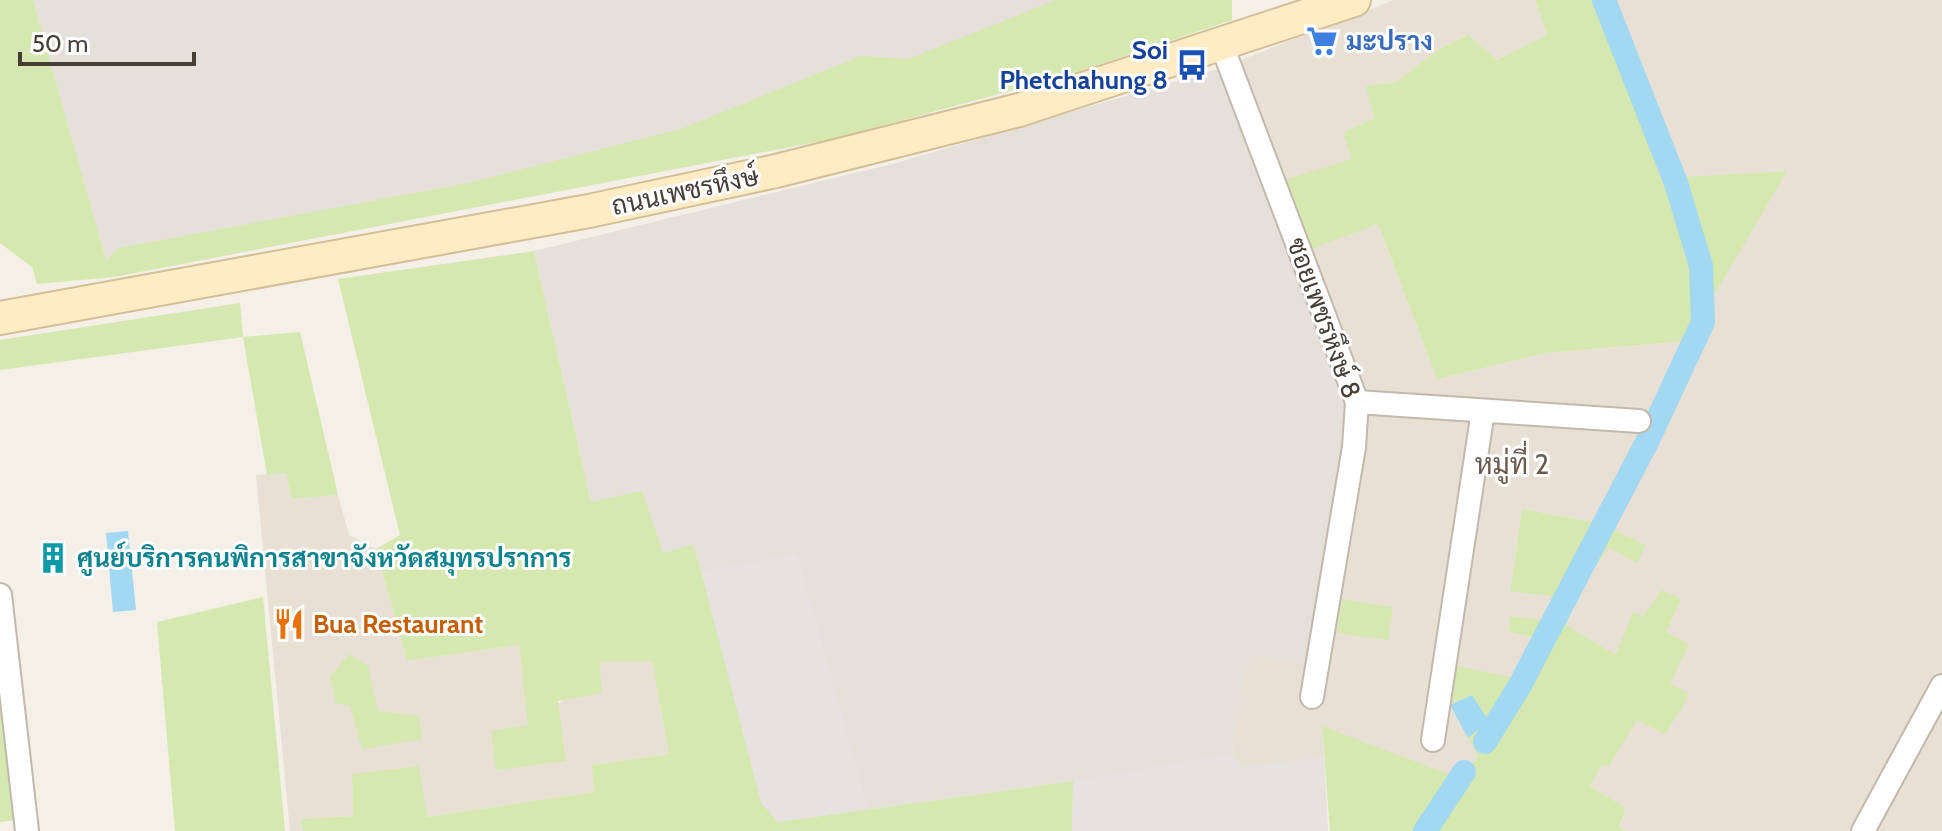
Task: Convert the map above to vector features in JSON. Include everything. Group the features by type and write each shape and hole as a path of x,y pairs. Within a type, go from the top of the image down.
{"main road":[{"name":"ถนนเพชรหึงษ์","path":"0,318 589,211 776,171 1019,110 1354,0"}],"street":[{"name":"ซอยเพชรหึงษ์ 8","path":"1221,43 1357,402 1352,459 1312,697"},
{"path":"1357,402 1639,421"},
{"path":"1433,740 1483,411"},
{"path":"0,595 27,831"},
{"path":"1863,831 1942,686"}],"shaded area":[{"path":"33,0 1221,0 726,146 106,261"},
{"path":"1394,0 1535,0 1547,35 1497,60 1467,35 1439,49 1396,82 1367,86 1374,118 1343,133 1437,379 1546,353 1687,341 1786,171 1683,178 1615,0 1942,0 1942,831 1626,831 1619,828 1626,808 1590,786 1602,764 1610,766 1637,719 1670,684 1666,632 1633,612 1617,656 1566,625 1578,591 1609,548 1646,545 1599,523 1522,509 1510,590 1552,596 1549,622 1511,616 1540,639 1521,679 1447,694 1478,754 1464,781 1322,727 1324,758 1241,767 1232,753 1248,655 1306,663 1350,414 1218,69"},
{"path":"1218,69 1350,414 1305,664 1248,656 1232,753 1241,767 1324,758 1328,831 1072,831 1073,781 778,822 693,544 663,553 591,502 534,251 896,163"},
{"path":"286,473 291,499 338,495 349,535 376,549 407,661 519,645 529,726 496,770 599,662 652,660 669,754 592,765 595,792 426,817 352,774 353,816 302,819 303,831 290,831 256,475"},
{"path":"797,554 868,809 778,822 761,803 701,571"},
{"path":"1232,753 1241,767 1324,758 1328,831 1072,831 1073,781"}],"green space":[{"path":"0,0 33,0 106,260 119,248 468,183 681,129 860,56 908,59 1056,0 1232,0 1232,20 1061,77 837,138 114,277 37,284 32,267 0,243"},
{"path":"1535,0 1615,0 1683,177 1787,171 1687,341 1546,353 1437,379 1378,224 1306,251 1278,182 1352,159 1343,133 1374,118 1366,86 1396,82 1439,49 1468,35 1497,60 1547,35"},
{"path":"534,251 591,502 642,491 663,553 693,544 778,822 1073,781 1072,831 303,831 301,819 353,816 352,774 419,766 427,817 594,792 592,765 669,754 652,661 599,662 602,693 558,701 566,761 496,770 491,731 528,725 519,645 407,661 376,549 400,535 338,279"},
{"path":"240,303 243,337 0,370 0,340"},
{"path":"300,332 338,495 291,499 286,473 267,475 243,337"},
{"path":"1522,509 1599,523 1646,545 1637,563 1609,548 1578,591 1566,625 1616,655 1633,612 1643,616 1662,590 1681,599 1666,632 1689,644 1670,684 1688,693 1686,702 1665,734 1637,720 1609,767 1602,765 1590,786 1626,808 1619,827 1626,831 1330,831 1322,726 1464,780 1478,755 1468,738 1472,732 1472,695 1450,705 1447,694 1451,665 1520,679 1539,639 1508,631 1511,616 1549,621 1552,596 1510,591"},
{"path":"263,597 285,831 175,831 157,622"},
{"path":"1342,599 1393,607 1388,640 1337,633"},
{"path":"349,654 368,666 378,711 419,716 422,739 362,749 350,706 336,703 330,677"},
{"path":"5,706 18,820 0,822 0,707"}],"water":[{"path":"128,531 136,610 113,612 106,533"},
{"path":"1472,695 1489,721 1468,738 1450,705"}],"waterway":[{"path":"1485,742 1519,687 1648,440 1703,322 1701,266 1676,183 1604,0"},
{"path":"1425,831 1464,772"}],"place":[{"name":"มะปราง","path":"1322,41"},
{"name":"Soi Phetchahung 8","path":"1192,65"},
{"name":"ศูนย์บริการคนพิการสาขาจังหวัดสมุทรปราการ","path":"53,558"},
{"name":"Bua Restaurant","path":"289,624"}],"district":[{"name":"หมู่ที่ 2","path":"1512,464"}]}
